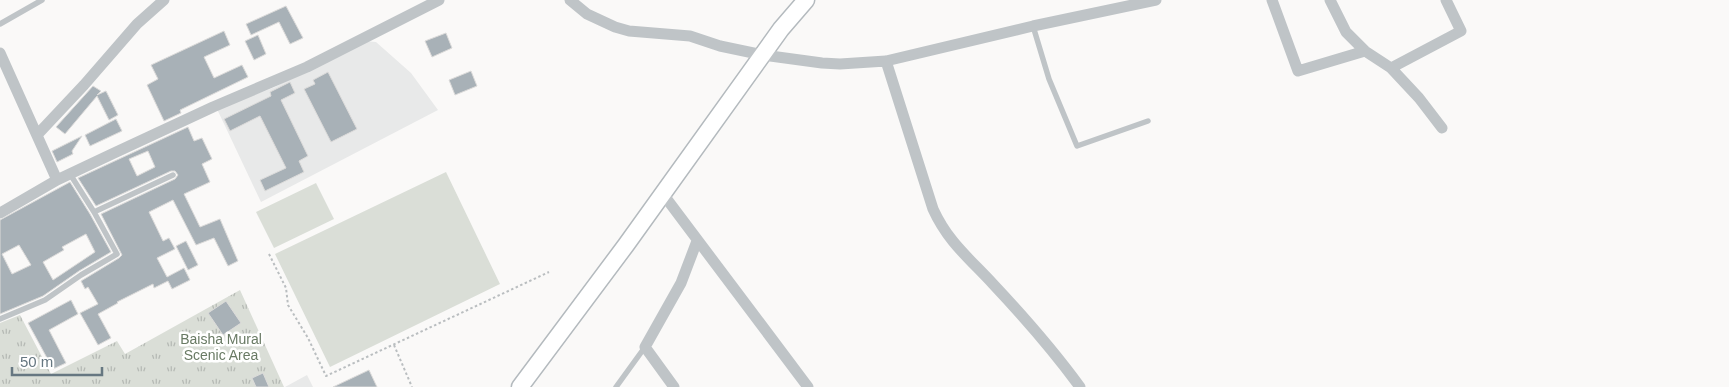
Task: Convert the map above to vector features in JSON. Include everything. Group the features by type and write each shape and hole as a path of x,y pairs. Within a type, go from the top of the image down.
{"main road":[{"path":"520,387 663,194 781,29 806,0"}],"street":[{"path":"37,135 137,24 164,0"},
{"path":"0,213 70,174 213,107 307,67 439,0"},
{"path":"570,0 587,14 629,31 690,36 720,46 762,55 822,63 858,64 886,61 1033,26 1156,0"},
{"path":"1272,0 1298,71 1365,51"},
{"path":"1330,0 1346,32 1365,51 1392,68 1419,98 1442,128"},
{"path":"1392,68 1461,31 1446,0"},
{"path":"0,53 58,180"},
{"path":"886,61 933,209 939,221 952,242 1043,338 1080,387"},
{"path":"663,194 808,387"},
{"path":"674,387 645,346 681,283 697,241"}],"lane":[{"path":"0,24 42,0"},
{"path":"1033,26 1049,79 1076,146 1148,121"},
{"path":"0,319 45,300 117,254 70,174"},
{"path":"94,212 173,175"},
{"path":"616,387 645,346"}],"path":[{"path":"269,254 286,288 288,305 308,338 326,376 549,272"},
{"path":"394,345 412,387"}],"shaded area":[{"path":"364,41 376,42 411,73 438,110 261,202 217,109 275,87"},
{"path":"307,375 313,387 285,387"}],"green space":[{"path":"446,172 500,284 330,367 275,254"},
{"path":"316,183 334,219 274,248 256,212"},
{"name":"Baisha Mural Scenic Area","path":"240,290 284,387 0,387 0,323 20,315 51,374 117,341 125,354"}],"building":[{"path":"286,6 303,38 290,44 279,22 251,35 246,24"},
{"path":"224,31 230,45 204,57 214,78 242,65 248,77 180,110 181,113 164,121 147,85 158,79 151,65"},
{"path":"446,33 452,48 432,57 425,41"},
{"path":"258,35 266,54 254,60 245,41"},
{"path":"471,71 477,86 455,95 449,80"},
{"path":"328,72 357,129 331,142 304,89 315,84 313,80"},
{"path":"290,82 295,93 281,100 308,156 299,161 304,172 265,191 260,180 286,168 260,116 230,131 224,119 271,96 270,92"},
{"path":"93,86 101,91 97,95 106,91 118,115 109,120 97,96 65,134 56,127"},
{"path":"116,119 122,131 90,146 85,135"},
{"path":"188,127 194,141 202,138 212,159 202,164 210,182 184,194 200,227 220,219 238,261 228,266 214,238 196,245 173,200 149,212 163,241 169,238 175,249 157,258 167,277 184,268 190,280 172,289 168,281 154,288 153,284 98,314 111,338 98,345 80,313 98,304 88,287 85,289 81,281 122,255 101,214 175,179 178,175 175,171 171,171 96,206 78,178","holes":["148,151 155,167 137,176 129,159"]},
{"path":"82,136 72,151 73,154 57,162 52,151"},
{"path":"70,182 111,252 43,296 0,314 0,220","holes":["86,234 95,252 53,280 43,262 64,250 62,247","19,245 31,265 12,274 2,254"]},
{"path":"186,241 198,265 188,270 176,246"},
{"path":"71,300 78,314 49,330 66,363 53,369 28,323"},
{"path":"226,301 241,323 223,335 208,313"},
{"path":"369,370 377,387 333,387"},
{"path":"263,373 269,387 256,387 252,378"}]}
